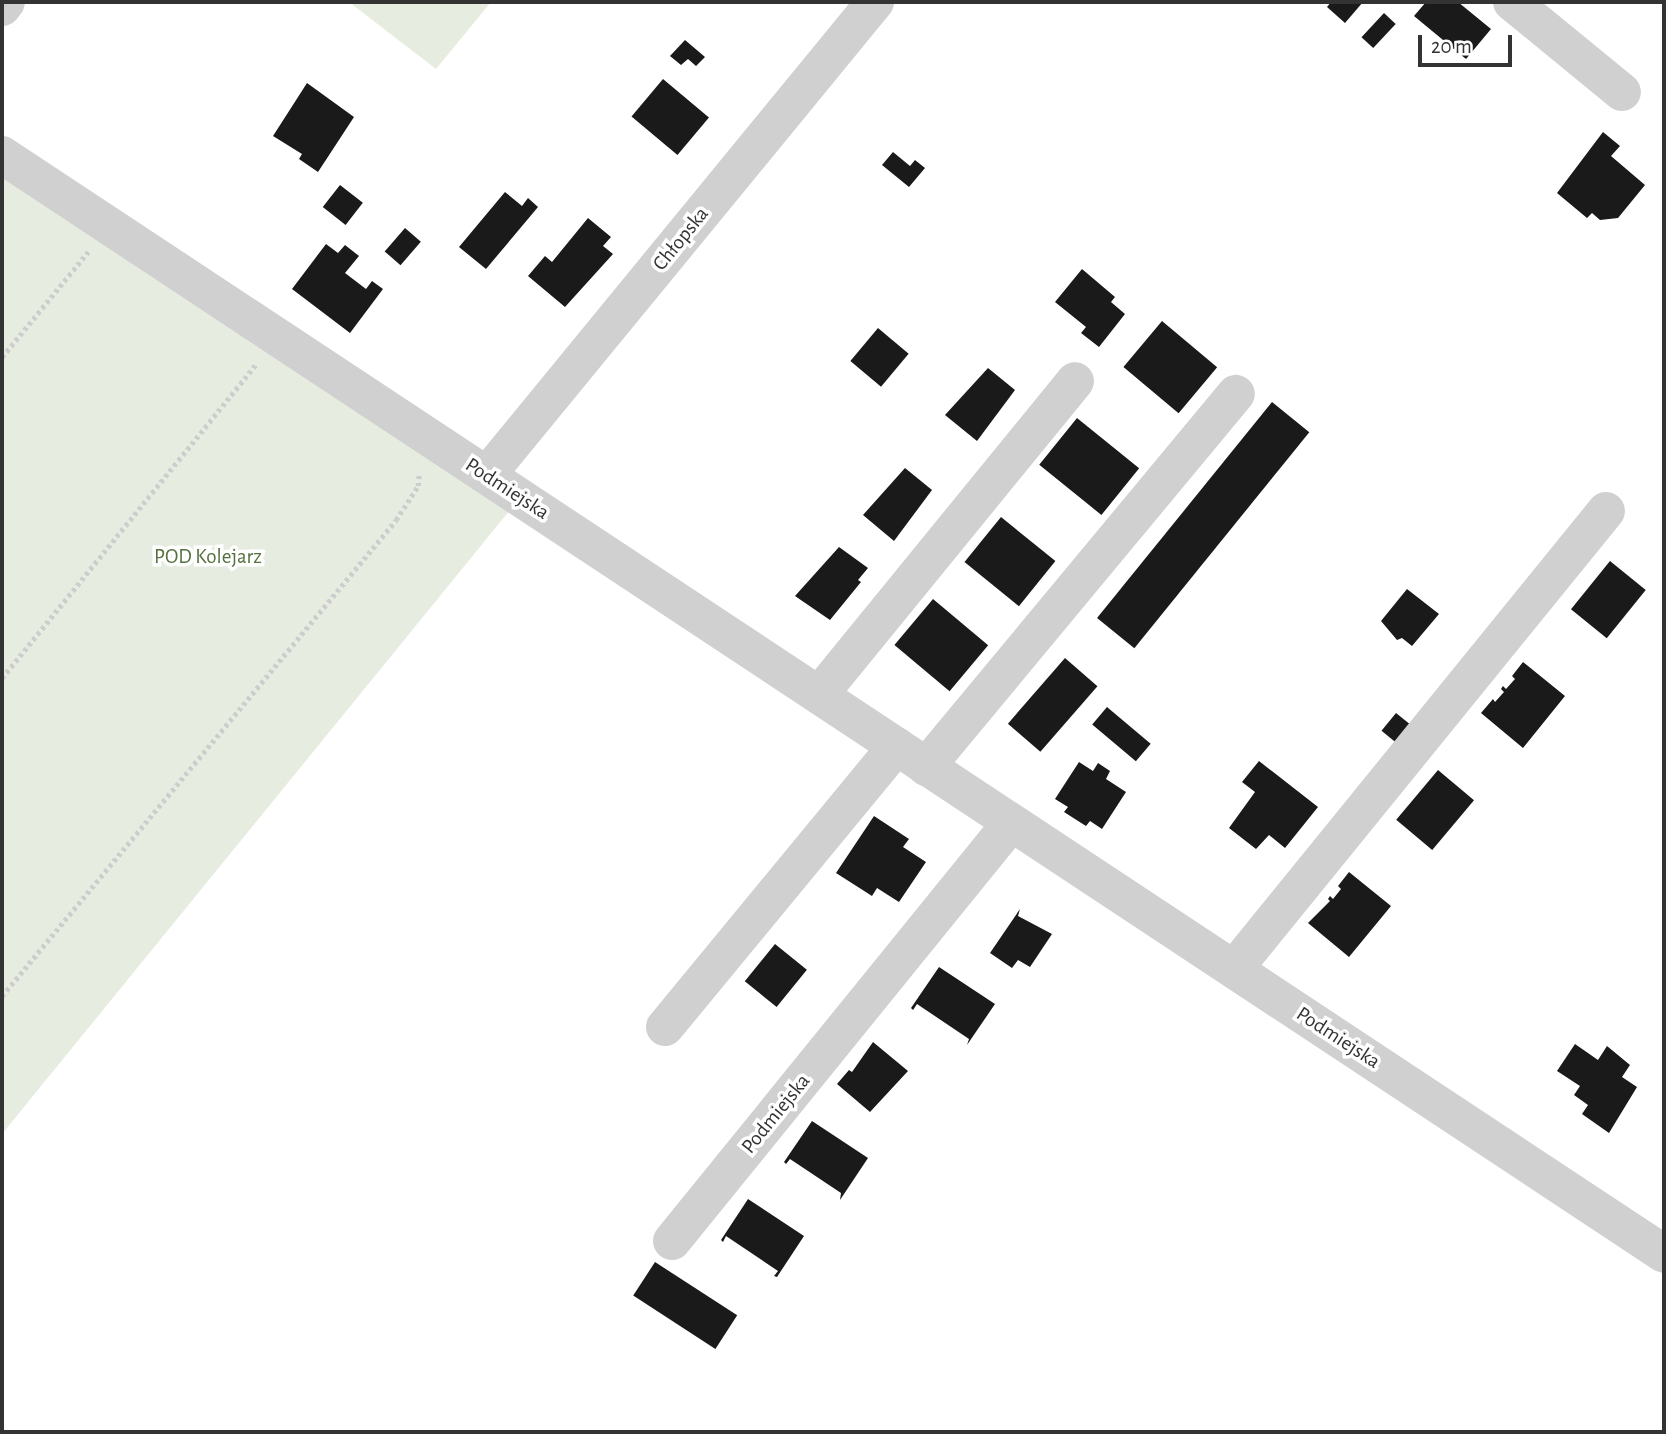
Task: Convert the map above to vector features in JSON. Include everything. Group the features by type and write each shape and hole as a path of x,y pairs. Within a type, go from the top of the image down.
{"street":[{"path":"2,7 6,2"},
{"name":"Chłopska","path":"487,475 875,2"},
{"path":"1512,2 1622,92"},
{"name":"Podmiejska","path":"2,155 1664,1254"},
{"path":"819,695 1075,381"},
{"path":"666,1027 1236,394"},
{"path":"1234,969 1606,511"},
{"name":"Podmiejska","path":"672,1241 1011,823"}],"path":[{"path":"2,356 108,226"},
{"path":"2,678 260,359"},
{"path":"2,996 396,520 418,486 419,474 413,462"}],"green space":[{"path":"349,2 491,2 436,69"},
{"name":"POD Kolejarz","path":"2,176 510,510 2,1134"}],"building":[{"path":"1331,2 1363,2 1345,23 1327,7"},
{"path":"1426,2 1458,2 1491,29 1466,59 1414,16"},
{"path":"1384,13 1396,24 1373,48 1361,37"},
{"path":"685,40 705,57 696,66 688,59 681,65 670,56"},
{"path":"663,79 709,118 677,155 632,117"},
{"path":"307,83 354,117 318,172 299,159 302,154 273,136"},
{"path":"1603,132 1620,146 1611,156 1645,185 1618,218 1600,220 1592,213 1587,218 1557,193"},
{"path":"893,152 910,166 915,160 925,168 909,187 882,165"},
{"path":"340,185 363,203 346,225 323,207"},
{"path":"505,192 522,206 528,198 538,207 486,269 459,247"},
{"path":"588,218 611,237 603,246 613,254 565,307 528,276 545,256 552,262"},
{"path":"405,228 421,242 401,265 385,251"},
{"path":"326,244 338,253 345,245 359,256 345,273 366,289 372,281 383,289 350,333 292,289"},
{"path":"1082,269 1115,297 1111,302 1125,314 1099,347 1081,333 1086,327 1055,302"},
{"path":"1162,321 1217,367 1179,413 1123,367"},
{"path":"878,328 909,354 881,387 850,361"},
{"path":"988,368 1015,390 977,441 945,415"},
{"path":"1272,402 1309,432 1134,648 1097,618"},
{"path":"1077,418 1139,468 1101,515 1039,465"},
{"path":"905,468 932,490 894,541 863,515"},
{"path":"1001,517 1055,561 1019,606 964,562"},
{"path":"839,547 868,568 858,580 861,582 830,620 795,596"},
{"path":"1610,561 1646,590 1607,638 1571,609"},
{"path":"1407,589 1439,614 1412,646 1402,638 1397,640 1381,621"},
{"path":"933,599 988,645 950,691 894,645"},
{"path":"1065,658 1097,686 1040,752 1008,724"},
{"path":"1523,662 1565,696 1523,748 1481,713 1493,699 1495,702 1504,692 1501,689 1503,686 1506,689 1515,679 1512,676"},
{"path":"1107,707 1151,744 1136,761 1092,725"},
{"path":"1396,713 1413,727 1399,745 1382,731"},
{"path":"1259,761 1318,807 1285,848 1269,835 1256,849 1229,828 1255,792 1242,782"},
{"path":"1079,762 1093,771 1098,763 1110,771 1106,779 1126,792 1102,829 1090,821 1086,826 1064,812 1068,807 1055,799"},
{"path":"1438,770 1474,800 1432,850 1396,820"},
{"path":"874,816 909,839 903,847 926,862 899,902 877,888 872,896 836,873"},
{"path":"1349,872 1391,906 1349,957 1308,923 1330,901 1330,896 1333,899 1341,889 1338,886"},
{"path":"1020,909 1018,916 1052,934 1030,967 1018,960 1012,968 990,953"},
{"path":"775,944 807,970 777,1007 745,981"},
{"path":"939,967 995,1004 967,1045 969,1039 917,1004 913,1010 911,1008"},
{"path":"873,1042 908,1071 870,1112 837,1084 849,1070 852,1072"},
{"path":"1575,1044 1598,1060 1607,1046 1630,1065 1622,1077 1637,1087 1609,1133 1582,1114 1588,1105 1574,1095 1580,1086 1557,1071"},
{"path":"812,1121 868,1158 840,1200 841,1193 790,1159 786,1164 784,1162"},
{"path":"748,1199 804,1236 777,1277 774,1276 778,1271 726,1236 723,1242 721,1240"},
{"path":"655,1262 737,1315 715,1349 633,1296"}]}
